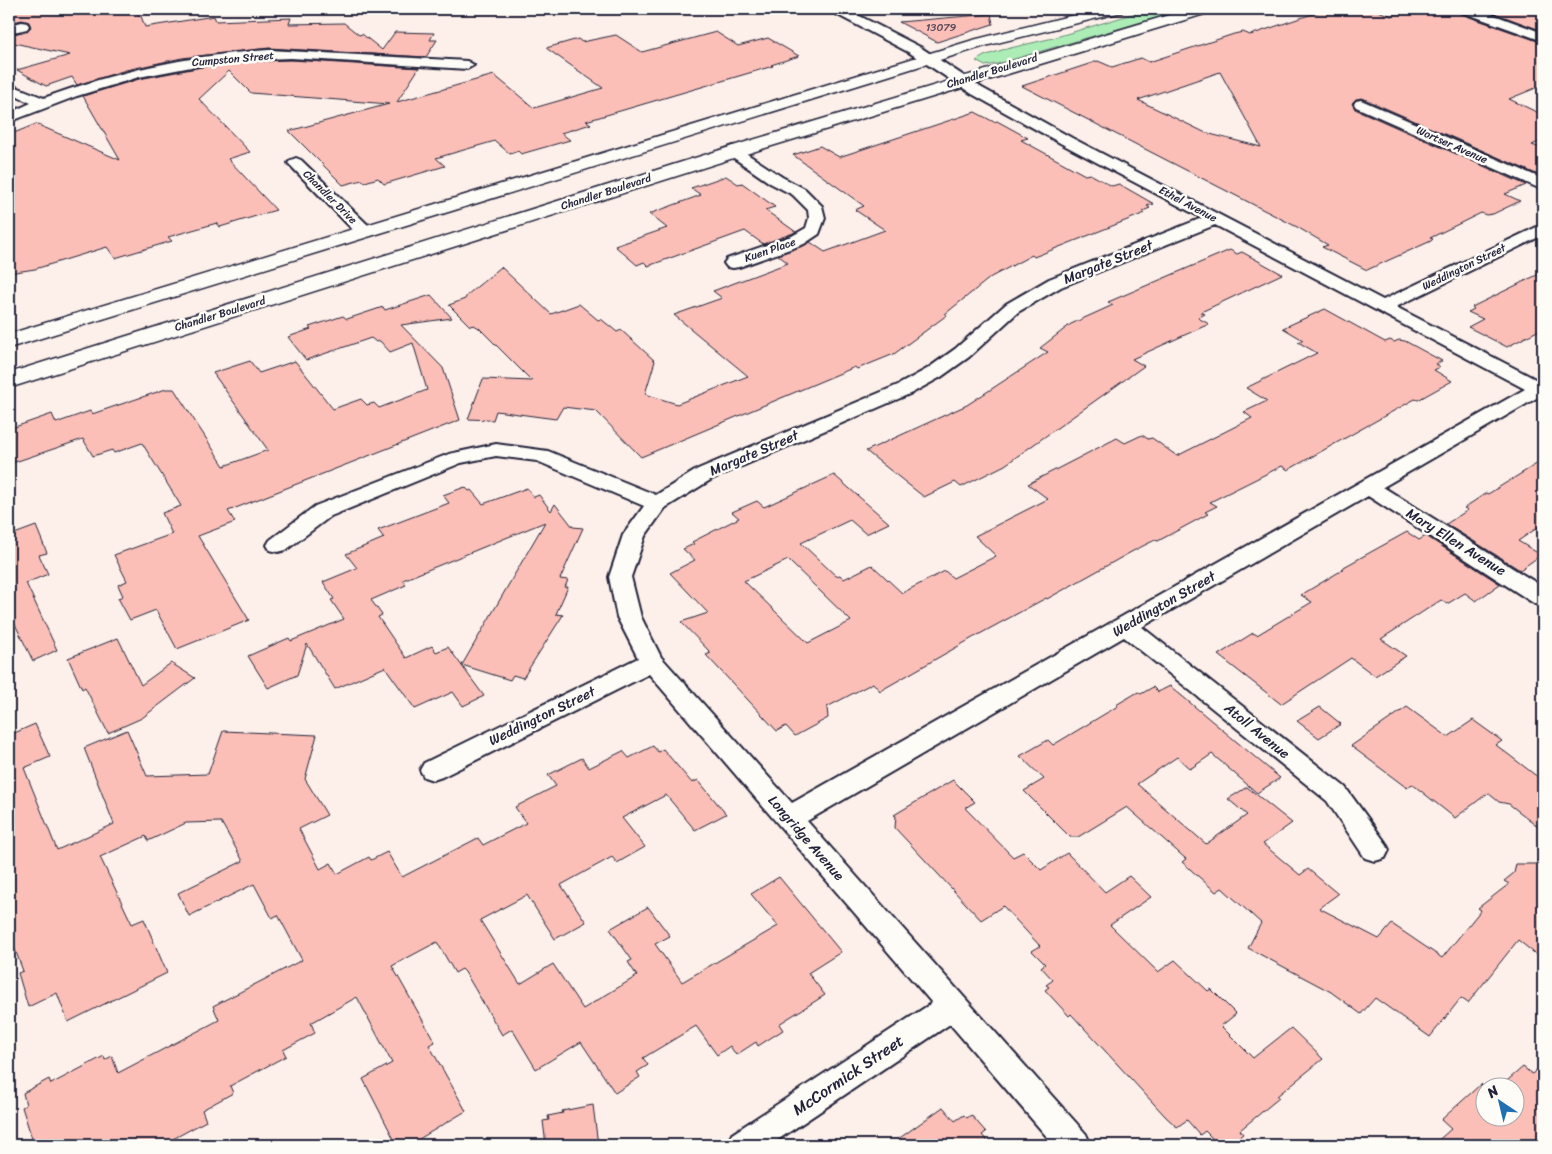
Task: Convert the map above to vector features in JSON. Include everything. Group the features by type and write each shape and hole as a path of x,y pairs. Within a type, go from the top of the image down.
{"street":[{"name":"Ethel Avenue","path":"837,9 1067,141 1541,390"},
{"path":"9,341 927,59 1018,32 1116,9"},
{"name":"Chandler Boulevard","path":"9,381 733,151 960,81 1205,9"},
{"path":"1467,9 1543,37"},
{"name":"Cumpston Street","path":"9,118 42,103 98,83 183,64 228,57 271,54 467,65"},
{"path":"9,88 42,103"},
{"name":"Wortser Avenue","path":"1361,104 1543,185"},
{"path":"640,147 673,170"},
{"name":"Kuen Place","path":"733,151 776,180 799,192 816,209 817,218 813,230 798,240 733,263"},
{"name":"Chandler Drive","path":"296,163 364,231"},
{"name":"Margate Street","path":"657,503 705,474 896,393 934,373 962,352 1012,308 1055,283 1215,219"},
{"name":"Weddington Street","path":"1384,306 1543,228"},
{"path":"246,268 270,298"},
{"name":"Weddington Street","path":"789,818 1541,390"},
{"path":"278,545 323,511 456,458 496,450 541,455 657,503"},
{"name":"Mary Ellen Avenue","path":"1368,487 1543,598"},
{"name":"Longridge Avenue","path":"657,503 634,535 620,577 628,617 652,662 1075,1145"},
{"name":"Atoll Avenue","path":"1126,626 1336,794 1375,850"},
{"name":"Weddington Street","path":"433,770 652,662"},
{"name":"McCormick Street","path":"743,1145 952,1005"}],"green space":[{"path":"1149,9 1186,9 997,64 985,66 976,61 1002,50 1053,38"}],"building":[{"path":"9,9 136,9 145,27 214,16 216,21 291,18 289,24 344,23 382,50 395,32 434,33 430,40 437,40 426,57 269,48 182,58 126,70 77,85 72,77 46,86 17,70 70,55 9,42 9,35 27,31 31,27 29,22 22,20 9,23"},
{"path":"1327,9 1360,9 1369,12 1376,10 1391,16 1412,9 1459,9 1461,14 1543,43 1543,85 1509,99 1543,115 1543,140 1532,145 1543,149 1543,177 1362,98 1356,99 1352,103 1355,109 1526,185 1505,194 1520,201 1493,214 1486,215 1481,213 1430,238 1433,239 1431,241 1367,270 1322,247 1328,245 1297,227 1022,86 1098,61 1112,67 1141,58 1149,62 1234,34 1243,32 1250,35","holes":["1220,72 1261,147 1206,133 1138,100"]},
{"path":"1483,9 1543,9 1543,31"},
{"path":"991,14 993,24 937,42 899,22"},
{"path":"716,32 738,46 768,38 799,56 771,65 773,66 586,121 591,124 561,133 570,140 521,154 518,151 510,154 495,141 436,158 445,166 384,184 378,178 343,185 289,131 389,104 251,93 229,71 199,99 250,152 228,159 276,210 220,227 217,223 168,237 172,241 115,258 107,247 35,269 9,273 9,135 36,124 120,160 83,96 139,79 202,67 235,62 291,60 419,68 397,102 494,75 534,108 603,88 546,48 578,39 582,42 616,35 642,52"},
{"path":"975,112 994,122 997,121 1028,138 1021,140 1085,175 1090,174 1112,186 1119,184 1154,204 1147,206 1150,208 1143,211 1145,213 1034,257 1032,255 991,277 945,314 947,315 894,354 857,369 855,367 641,457 596,411 563,407 556,419 496,411 493,420 468,419 483,379 532,381 479,328 474,325 470,326 449,305 465,299 467,295 501,267 551,314 579,304 598,320 601,319 617,332 621,330 655,361 645,394 677,404 748,376 674,315 722,298 713,291 788,263 778,255 810,242 825,252 885,230 855,210 864,206 793,155 820,146 839,157"},
{"path":"726,176 738,184 742,183 775,207 765,210 796,232 763,244 745,231 648,266 644,262 637,265 615,246 667,228 649,214 701,195 691,188"},
{"path":"1230,250 1237,254 1242,252 1282,274 1201,312 1205,314 1198,318 1209,324 1132,359 1144,366 1005,465 961,487 955,482 924,497 866,451 967,405 1048,352 1040,348 1071,324 1113,305 1108,302"},
{"path":"1543,272 1543,328 1507,347 1468,327 1483,319 1468,312 1474,309 1472,307"},
{"path":"431,295 452,318 401,325 443,368 460,420 228,511 235,522 198,536 249,620 177,649 156,610 130,620 118,598 123,596 118,585 127,581 114,555 172,534 162,513 181,506 142,443 114,453 112,450 93,456 83,439 9,464 9,429 52,414 56,423 90,411 92,414 166,389 174,389 224,466 268,450 213,373 250,361 259,373 295,361 333,409 361,399 367,405 374,403 379,408 427,390 413,343 390,352 380,341 376,342 371,338 306,360 288,337 311,329 309,327 343,316 347,319 383,307 385,310"},
{"path":"1325,309 1385,342 1390,340 1394,342 1399,340 1405,341 1442,361 1436,364 1440,367 1434,370 1452,381 1418,400 1415,399 1288,470 1282,466 1210,502 1217,506 1205,512 1208,514 1158,541 1155,540 1133,551 976,636 880,691 873,683 827,707 828,718 795,736 786,726 777,731 706,655 711,653 681,622 708,613 670,573 695,560 683,549 694,544 692,542 739,518 732,512 757,501 764,507 834,475 889,523 866,534 850,520 801,543 836,576 840,575 844,579 872,565 902,593 945,571 953,578 996,556 975,536 1048,499 1028,484 1117,438 1125,443 1142,435 1148,439 1152,438 1177,456 1252,418 1244,412 1267,401 1246,388 1317,353 1298,342 1303,340 1283,328","holes":["788,560 851,621 808,643 744,581"]},
{"path":"1543,460 1543,524 1518,541 1541,555 1520,570 1446,524 1468,510 1464,508 1486,493 1488,494"},
{"path":"465,487 469,491 471,490 483,504 527,488 534,497 539,495 551,511 555,504 573,527 583,528 560,579 568,580 565,587 568,587 556,614 563,615 523,678 513,675 510,680 462,665 545,522 403,580 406,585 371,600 382,615 378,617 406,658 432,646 436,652 448,647 484,696 463,706 453,692 415,709 385,667 335,689 307,644 297,675 268,688 248,656 289,638 291,641 344,619 331,600 334,599 323,582 357,568 346,554 384,538 378,530 449,503 443,495"},
{"path":"36,526 47,553 39,555 48,574 26,583 57,650 33,661 9,612 9,536"},
{"path":"1407,532 1419,540 1426,536 1500,584 1476,601 1465,593 1447,604 1441,600 1381,639 1406,656 1375,676 1351,658 1281,704 1218,655 1253,633 1257,635 1312,602 1301,595 1344,569 1342,568"},
{"path":"118,638 141,685 171,663 195,678 142,718 108,733 85,687 82,689 68,658"},
{"path":"1170,686 1280,778 1257,793 1212,754 1190,769 1177,757 1137,784 1206,844 1247,815 1228,799 1247,787 1292,823 1263,844 1300,875 1308,869 1338,894 1319,908 1379,939 1392,924 1442,958 1481,910 1478,908 1509,884 1504,881 1514,873 1516,864 1543,864 1543,960 1518,940 1468,1003 1461,998 1430,1037 1375,998 1361,1014 1331,992 1248,948 1261,923 1222,888 1216,892 1182,862 1186,859 1127,807 1078,837 1070,837 1024,791 1044,779 1020,756 1048,740 1053,745 1138,692 1141,694 1153,687 1158,692"},
{"path":"1320,707 1341,724 1319,738 1297,721"},
{"path":"1407,707 1448,737 1473,720 1502,741 1496,745 1543,781 1543,830 1509,804 1499,802 1488,793 1455,818 1412,784 1407,788 1351,746"},
{"path":"35,724 50,757 24,768 57,850 114,824 84,748 127,730 147,776 208,774 223,731 317,735 305,779 327,815 299,829 320,869 331,863 337,874 369,857 371,860 387,852 402,877 478,838 483,845 526,823 515,807 556,786 548,775 582,758 589,768 623,751 629,758 653,746 658,752 663,749 692,783 698,780 726,814 695,830 666,795 622,818 645,847 617,863 612,857 561,885 586,922 555,939 527,895 480,920 520,984 553,964 583,1009 637,976 628,962 632,960 610,929 648,907 670,936 655,944 682,982 778,926 751,894 779,877 841,952 808,973 825,995 779,1024 783,1030 758,1046 756,1042 736,1055 730,1046 717,1055 696,1026 643,1058 648,1065 637,1072 640,1077 615,1093 581,1042 536,1069 512,1029 502,1035 465,972 462,969 455,973 437,942 392,966 435,1042 429,1045 466,1111 409,1145 397,1145 363,1079 392,1063 357,997 311,1023 315,1033 283,1050 286,1056 230,1086 233,1093 202,1110 206,1121 162,1145 34,1145 22,1107 26,1105 23,1093 49,1079 51,1084 104,1056 105,1060 112,1056 118,1073 219,1020 213,1006 302,960 278,915 272,918 254,884 189,916 178,893 243,861 221,822 186,823 148,841 146,836 100,857 132,924 144,919 167,973 68,1022 57,993 28,1007 18,973 23,971 9,933 9,733 10,735"},
{"path":"953,780 975,802 965,808 1013,857 1023,852 1041,870 1067,853 1105,892 1129,876 1151,897 1110,925 1158,972 1175,960 1208,991 1211,989 1236,1014 1221,1026 1253,1058 1291,1028 1323,1059 1277,1096 1279,1098 1240,1130 1243,1134 1230,1145 1219,1145 1205,1131 1200,1135 1187,1120 1177,1127 1071,1014 1069,1016 1045,990 1049,987 1046,985 1053,980 1041,967 1045,964 1032,951 1040,946 1003,906 981,920 895,828 896,816 894,815"},
{"path":"1543,1064 1543,1145 1433,1145 1451,1129 1441,1120 1474,1090 1474,1126 1524,1126 1524,1076 1513,1076 1523,1067 1532,1074"},
{"path":"593,1105 598,1145 546,1145 543,1121 549,1120 548,1116 563,1113 562,1111"},
{"path":"943,1107 955,1121 964,1115 967,1118 971,1115 986,1132 982,1135 991,1145 890,1145"}]}
